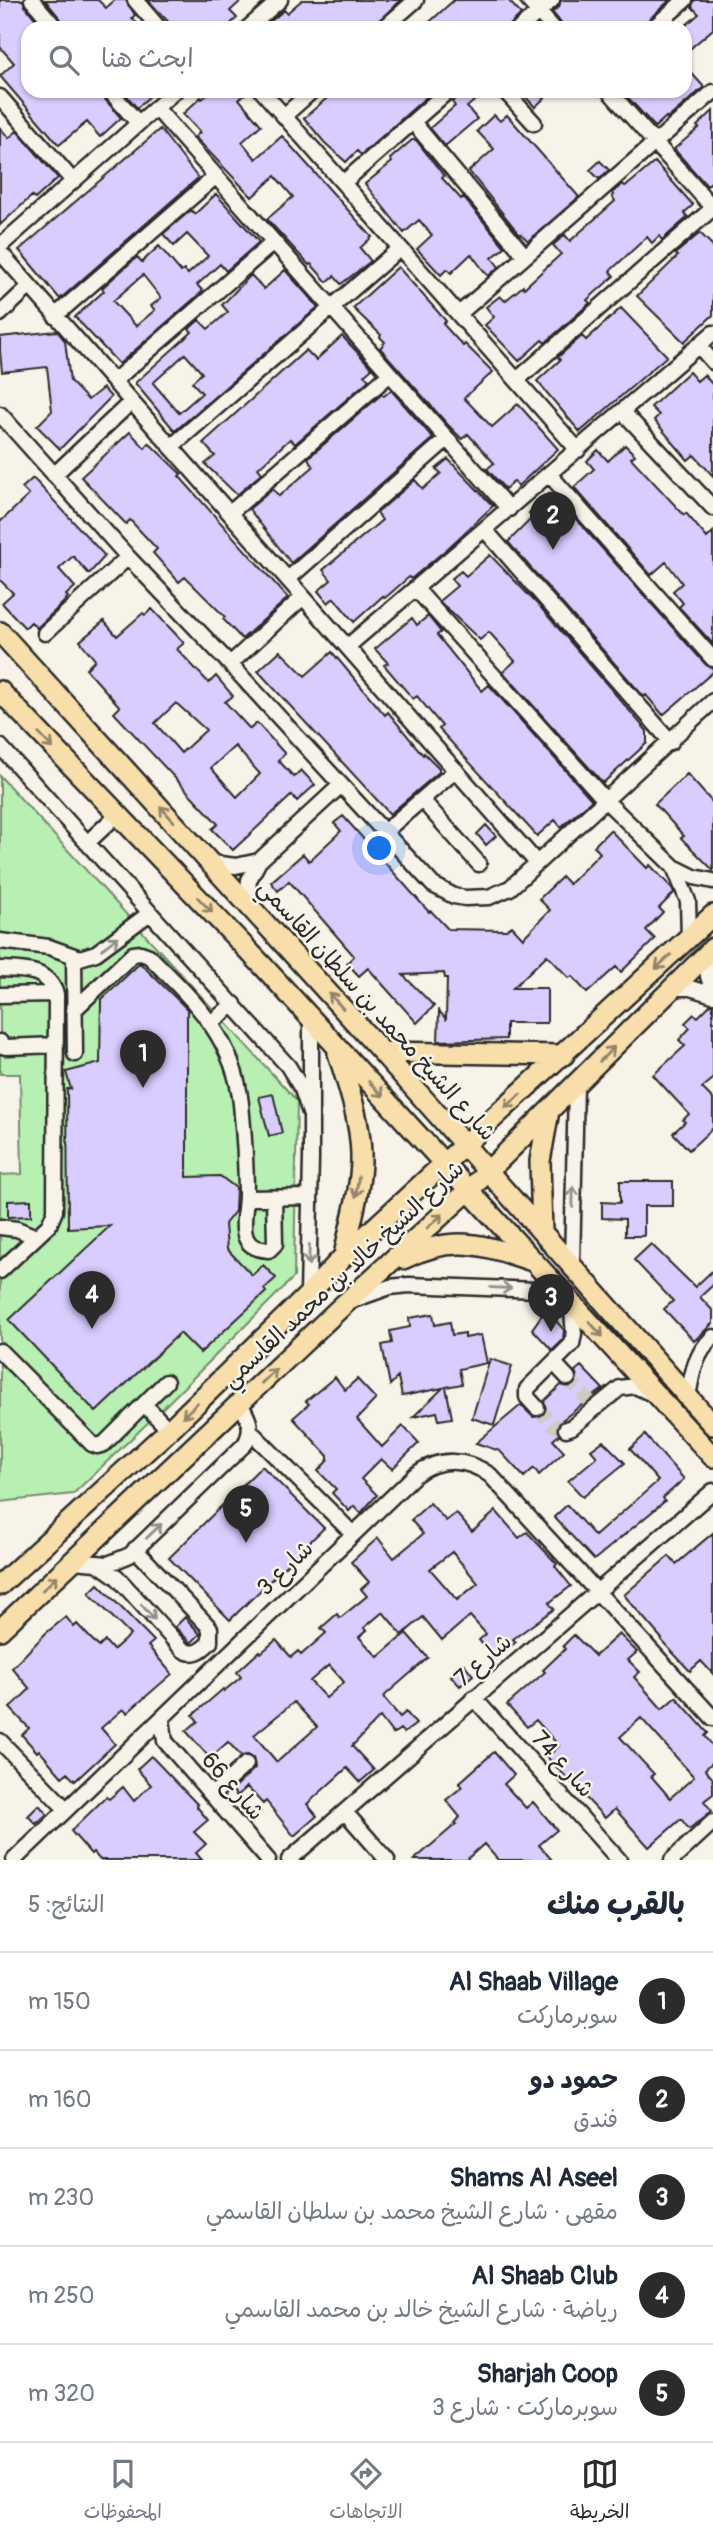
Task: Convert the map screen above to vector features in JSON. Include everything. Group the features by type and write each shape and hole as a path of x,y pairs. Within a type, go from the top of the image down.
{"main road":[{"name":"شارع الشيخ محمد بن سلطان القاسمي","path":"0,632 466,1144 713,1425"},
{"path":"0,691 263,966 713,1457"},
{"name":"شارع الشيخ خالد بن محمد القاسمي","path":"0,1585 7,1572 169,1430 308,1295 344,1256 713,915"},
{"name":"شارع الشيخ خالد بن محمد القاسمي","path":"0,1630 339,1308 469,1191 710,952"},
{"path":"337,1048 356,1115 361,1156 357,1193 344,1256"},
{"path":"382,1052 564,1055"},
{"path":"542,1232 540,1170 549,1111"},
{"path":"380,1270 425,1248 447,1243 470,1243 534,1262"}],"street":[{"path":"32,0 50,21"},
{"path":"135,0 153,21"},
{"path":"392,21 416,0"},
{"path":"528,0 547,21"},
{"path":"528,21 552,0"},
{"path":"661,21 685,0"},
{"path":"254,21 272,2"},
{"path":"459,314 713,92"},
{"path":"0,97 73,181"},
{"path":"116,98 138,123"},
{"path":"0,246 167,98"},
{"path":"268,98 578,450"},
{"path":"284,116 305,98"},
{"path":"343,183 440,98"},
{"path":"511,98 534,123"},
{"path":"517,380 713,208 615,98"},
{"path":"156,108 509,509"},
{"path":"413,122 525,256"},
{"path":"55,316 216,176"},
{"path":"114,381 274,242"},
{"path":"171,447 400,248"},
{"path":"0,252 537,863"},
{"path":"0,314 30,286"},
{"path":"348,647 713,333"},
{"path":"699,346 713,362"},
{"path":"230,513 390,374"},
{"path":"54,475 131,402"},
{"path":"623,412 713,508"},
{"path":"0,414 383,833 433,885 454,896 489,897 510,888 713,701"},
{"path":"288,579 447,439"},
{"path":"550,474 713,659"},
{"path":"485,530 671,742"},
{"path":"45,633 128,557"},
{"path":"416,589 606,802 674,867 694,877 713,881"},
{"path":"230,664 303,597"},
{"path":"0,746 288,1066 302,1089 310,1113"},
{"path":"383,833 456,770"},
{"path":"247,902 249,880 259,861 341,785"},
{"path":"422,800 479,864"},
{"path":"87,843 118,814"},
{"path":"212,863 236,866 259,861"},
{"path":"674,867 688,901 689,938"},
{"path":"0,941 49,947 74,957 91,956 150,913"},
{"path":"710,952 708,976 713,994"},
{"path":"74,1010 133,954 149,956 211,1023 234,1074 240,1101 246,1198 245,1237 253,1246 269,1250 274,1246 274,1198"},
{"path":"74,957 75,1054"},
{"path":"0,969 38,972 48,979 56,994 55,1211 49,1225 0,1271"},
{"path":"673,988 690,988 713,994"},
{"path":"0,995 56,994"},
{"path":"211,1023 233,1004"},
{"path":"308,1295 311,1020"},
{"path":"0,1042 6,1047 56,1045"},
{"path":"572,1265 576,1085"},
{"path":"246,1198 310,1197"},
{"path":"0,1227 17,1229 36,1237"},
{"path":"339,1308 372,1292 409,1285 566,1296 574,1340 569,1349 527,1389 527,1397 537,1408"},
{"path":"688,1397 697,1356 713,1337"},
{"path":"0,1351 94,1445 104,1444 166,1382"},
{"path":"554,1363 568,1378"},
{"path":"566,1429 572,1427 613,1392 628,1386 635,1386 658,1396"},
{"path":"144,1404 169,1430"},
{"path":"73,1561 100,1565 115,1562 135,1549 245,1444 250,1431 247,1415 240,1404"},
{"path":"250,1431 353,1534"},
{"name":"شارع 3","path":"14,1860 422,1469 439,1462 466,1463 490,1475 713,1718"},
{"name":"شارع 7","path":"289,1860 711,1490"},
{"path":"100,1565 117,1577 182,1649 191,1653 200,1652 210,1642 210,1628 135,1549"},
{"name":"شارع 74","path":"474,1698 619,1860"},
{"path":"144,1736 164,1741 162,1719"},
{"path":"0,1741 66,1809"},
{"name":"شارع 66","path":"164,1741 268,1860"},
{"path":"212,1796 246,1764"},
{"path":"345,1812 387,1860"},
{"path":"672,1860 713,1822"}],"green space":[{"path":"0,776 297,1101 294,1277 73,1494 0,1502 0,1175 22,1174 20,1074 0,1074"}],"building":[{"path":"0,0 23,0 37,21 21,21 21,98 104,98 121,118 100,137 87,122 59,145 0,76 14,63 0,47"},
{"path":"45,0 98,0 106,8 115,0 126,0 135,15 132,18 135,21 62,21"},
{"path":"148,0 242,0 230,11 237,18 234,21 168,21"},
{"path":"302,0 401,0 378,21 271,21 284,10 287,13"},
{"path":"454,0 508,0 521,14 514,21 431,21"},
{"path":"561,0 670,0 647,21 559,21 552,12 559,7"},
{"path":"694,0 713,0 713,29 692,47 691,21 699,14 692,7"},
{"path":"692,74 704,87 692,97"},
{"path":"129,98 148,98 137,108"},
{"path":"240,98 261,125 242,142 256,159 282,136 372,237 360,248 371,261 341,284 334,276 327,282 311,264 309,265 267,219 293,197 275,176 252,197 195,137 200,132 183,114 202,99"},
{"path":"327,98 425,98 361,155 357,151 346,162 324,142 304,118"},
{"path":"457,98 478,98 467,107 477,119 445,146 430,128 455,106 452,102"},
{"path":"527,98 545,98 535,107"},
{"path":"628,98 691,98 667,119 666,117 655,127"},
{"path":"713,111 713,180 707,186 674,149 699,128 697,126"},
{"path":"494,115 500,121 507,115 579,197 528,241 520,235 469,171 494,149 477,131"},
{"path":"0,128 9,138 17,131 58,178 35,199 32,196 0,225"},
{"path":"160,129 198,178 60,299 19,250"},
{"path":"412,140 416,140 444,176 442,178 461,199 463,197 505,247 492,258 499,267 488,276 471,254 451,273 447,269 441,275 417,249 432,235 419,220 404,233 365,184 392,162 390,159"},
{"path":"600,161 609,170 599,179 590,170"},
{"path":"655,162 693,205 684,213 688,217 662,240 659,236 652,243 647,237 610,271 614,276 587,300 590,303 545,343 542,340 519,361 485,325 494,317 486,307 500,296 505,301 523,286 524,288 561,254 553,245 565,235 570,241 615,201 612,193 623,184 629,184"},
{"path":"216,194 259,242 226,271 220,264 197,285 203,291 119,364 75,317 137,257 142,262 159,246 181,272 184,270 188,274 208,256 187,234 174,246 163,234 191,210 195,214","holes":["143,275 161,298 151,306 155,310 136,326 113,301"]},
{"path":"700,233 713,246 713,315 684,342 637,296 678,256 675,254"},
{"path":"398,267 446,321 443,324 493,372 464,398 492,427 518,404 558,449 518,486 514,481 505,489 487,469 494,463 468,434 462,439 448,425 380,348 385,342 381,335 353,308"},
{"path":"285,270 318,307 175,431 135,383 192,332 189,329 199,320 208,329 228,312 222,305 251,275 264,289","holes":["185,354 202,373 192,382 202,393 179,413 153,383"]},
{"path":"621,308 667,356 580,432 537,381 560,360 558,357 582,336 586,340"},
{"path":"57,331 65,341 70,381 88,400 103,388 111,397 60,449 37,426 52,411 47,367 2,372 0,351 0,337"},
{"path":"342,336 372,368 364,375 369,380 295,444 290,439 258,468 262,473 237,495 205,464 215,456 203,443 306,350 316,360"},
{"path":"689,372 697,381 704,375 713,385 713,476 694,455 688,460 654,420 659,415 651,407"},
{"path":"391,390 433,438 291,563 249,509 273,489 279,496 313,467 308,458 382,394 384,396"},
{"path":"130,432 145,448 149,443 181,474 179,476 288,598 242,639 223,619 225,617 185,577 179,582 153,553 157,549 130,520 126,524 81,477"},
{"path":"625,445 635,455 631,458 707,538 713,532 713,644 679,607 683,603 673,591 682,583 666,562 651,575 574,487 594,469 587,461 598,450 608,461"},
{"path":"448,459 493,506 411,579 409,577 385,598 383,596 354,622 334,598 328,603 318,591 331,580 323,570 382,520 377,513 415,480 423,489 441,473 436,469"},
{"path":"33,478 105,556 89,574 73,556 59,569 75,587 37,628 31,622 25,628 2,603 13,593 0,580 0,522 29,495 22,488"},
{"path":"550,493 706,665 713,668 713,672 663,715 646,695 644,697 508,542 533,517 529,513"},
{"path":"490,555 541,608 647,731 647,743 603,783 503,672 515,661 489,632 480,640 439,601 457,586 451,579 461,571 466,576"},
{"path":"152,609 184,643 177,649 209,683 216,676 233,696 225,702 250,729 257,723 285,754 278,760 294,777 301,770 315,785 297,801 292,795 233,850 212,829 218,824 114,713 120,707 86,669 95,660 80,641 104,621 117,636 143,613 145,615","holes":["176,703 206,730 181,753 155,723","235,746 260,774 237,797 211,768"]},
{"path":"428,616 441,632 437,635 482,691 489,685 592,800 561,827 555,820 537,836 439,729 442,726 417,696 413,699 384,665 388,663 375,649 412,618 417,625"},
{"path":"280,651 305,676 332,652 385,715 388,712 423,755 424,753 439,768 439,772 390,814 258,671"},
{"path":"687,774 713,803 713,870 681,838 684,836 655,804"},
{"path":"343,816 429,912 448,929 506,930 512,926 523,938 550,910 539,899 562,877 569,884 600,853 594,846 610,830 647,868 650,865 674,893 659,908 663,912 646,930 655,939 621,972 616,967 587,993 547,955 513,988 547,988 547,1023 506,1023 506,1039 438,1041 439,1011 446,1019 447,978 444,973 403,975 434,1006 417,1023 368,968 359,976 347,963 354,956 289,881 278,891 271,882 303,854 309,861 341,831 334,823"},
{"path":"486,825 496,836 486,845 477,834"},
{"path":"140,963 187,1009 187,1177 220,1176 236,1188 235,1211 225,1224 227,1249 252,1275 263,1265 276,1278 264,1289 266,1292 200,1353 180,1333 96,1412 9,1320 110,1226 68,1228 67,1089 71,1089 66,1072 100,1063 101,1000"},
{"path":"711,1004 713,1079 702,1088 713,1099 713,1128 689,1150 673,1133 689,1114 653,1075 685,1046 679,1040 690,1028 685,1023 694,1014 698,1017"},
{"path":"273,1094 282,1133 269,1136 259,1097"},
{"path":"620,1181 673,1181 673,1206 644,1206 644,1236 625,1236 625,1219 602,1218 602,1202 620,1203"},
{"path":"31,1200 31,1216 8,1217 8,1201"},
{"path":"651,1244 695,1287 713,1270 713,1285 700,1297 713,1311 713,1323 694,1341 664,1309 673,1301 634,1260"},
{"path":"546,1309 564,1330 563,1339 552,1350 532,1329"},
{"path":"433,1314 435,1325 450,1322 452,1335 465,1333 465,1338 481,1335 487,1363 459,1369 462,1384 446,1387 452,1418 439,1420 437,1412 413,1417 443,1388 402,1396 398,1377 390,1385 382,1345 392,1343 390,1331 410,1327 409,1318"},
{"path":"490,1359 512,1366 494,1425 472,1418"},
{"path":"581,1366 603,1389 558,1423 559,1435 553,1440 564,1452 539,1475 534,1468 524,1477 500,1451 476,1443 521,1405 533,1417 543,1416 546,1410 544,1401 561,1385 575,1385 575,1371"},
{"path":"335,1377 345,1390 357,1379 376,1399 357,1419 382,1447 403,1426 419,1443 392,1469 381,1459 361,1479 377,1495 361,1513 354,1506 349,1511 332,1493 336,1489 318,1471 328,1460 328,1456 293,1418 309,1404 306,1401"},
{"path":"645,1435 684,1479 663,1498 665,1501 594,1560 554,1517 567,1505 595,1536 658,1481 630,1449"},
{"path":"603,1441 625,1463 583,1497 568,1481 597,1457 591,1450"},
{"path":"262,1466 324,1528 230,1620 169,1558"},
{"path":"430,1503 446,1521 456,1513 472,1532 496,1511 519,1538 527,1532 557,1564 555,1566 571,1586 549,1603 554,1609 513,1639 516,1642 495,1659 479,1640 486,1634 470,1616 442,1640 423,1617 402,1635 383,1612 364,1628 367,1630 359,1637 378,1657 406,1633 428,1658 383,1697 400,1717 406,1712 416,1724 404,1733 400,1729 393,1734 380,1717 352,1746 374,1770 360,1782 347,1768 307,1804 317,1816 294,1836 266,1801 263,1804 247,1787 237,1796 232,1790 255,1768 253,1757 241,1756 228,1742 210,1758 186,1731 198,1721 193,1715 241,1677 237,1672 260,1651 261,1653 276,1640 291,1657 298,1651 301,1655 326,1633 321,1628 337,1614 340,1618 367,1596 361,1589 369,1582 351,1562 378,1538 394,1558 423,1534 411,1520","holes":["452,1552 478,1583 457,1600 430,1569","329,1665 344,1682 326,1698 310,1681","294,1702 317,1727 277,1762 254,1735"]},
{"path":"713,1533 713,1674 701,1661 690,1671 624,1595 669,1556 676,1564"},
{"path":"98,1584 154,1641 148,1646 172,1674 127,1713 123,1709 101,1728 115,1744 75,1781 67,1773 62,1777 22,1735 29,1728 10,1708 30,1689 12,1668 46,1633 66,1617 74,1627 77,1624 99,1647 105,1641 113,1650 130,1635 89,1593"},
{"path":"185,1617 200,1634 191,1643 175,1627"},
{"path":"619,1634 637,1652 628,1660 640,1672 634,1677 662,1709 676,1697 708,1733 705,1736 713,1746 713,1762 705,1769 713,1779 713,1794 704,1801 712,1811 689,1829 681,1819 649,1847 615,1809 605,1818 547,1757 559,1746 536,1720 527,1727 507,1705 545,1672 543,1670 565,1649 563,1646 574,1635 595,1656","holes":["641,1718 694,1777 670,1798 651,1776 654,1774 620,1737"]},
{"path":"464,1664 473,1675 460,1686 451,1676"},
{"path":"494,1752 514,1775 504,1784 526,1808 533,1802 557,1830 539,1845 552,1860 498,1860 484,1844 466,1860 414,1860 456,1824 460,1817 446,1800 462,1787 459,1783"},
{"path":"151,1756 198,1805 208,1820 194,1832 206,1844 196,1853 202,1860 100,1860 93,1852 91,1854 71,1831 106,1797 109,1799 123,1787 134,1801 151,1785 137,1769"},
{"path":"39,1805 47,1814 36,1824 28,1816"}],"tunnel":[{"path":"568,1378 592,1405"},
{"path":"537,1408 553,1425 566,1429"}],"place":[{"name":"حمود دو","path":"553,550"},
{"name":"Al Shaab Village","path":"143,1088"},
{"name":"Al Shaab Club","path":"92,1329"},
{"name":"Shams Al Aseel","path":"551,1332"},
{"name":"Sharjah Coop","path":"246,1543"}]}
